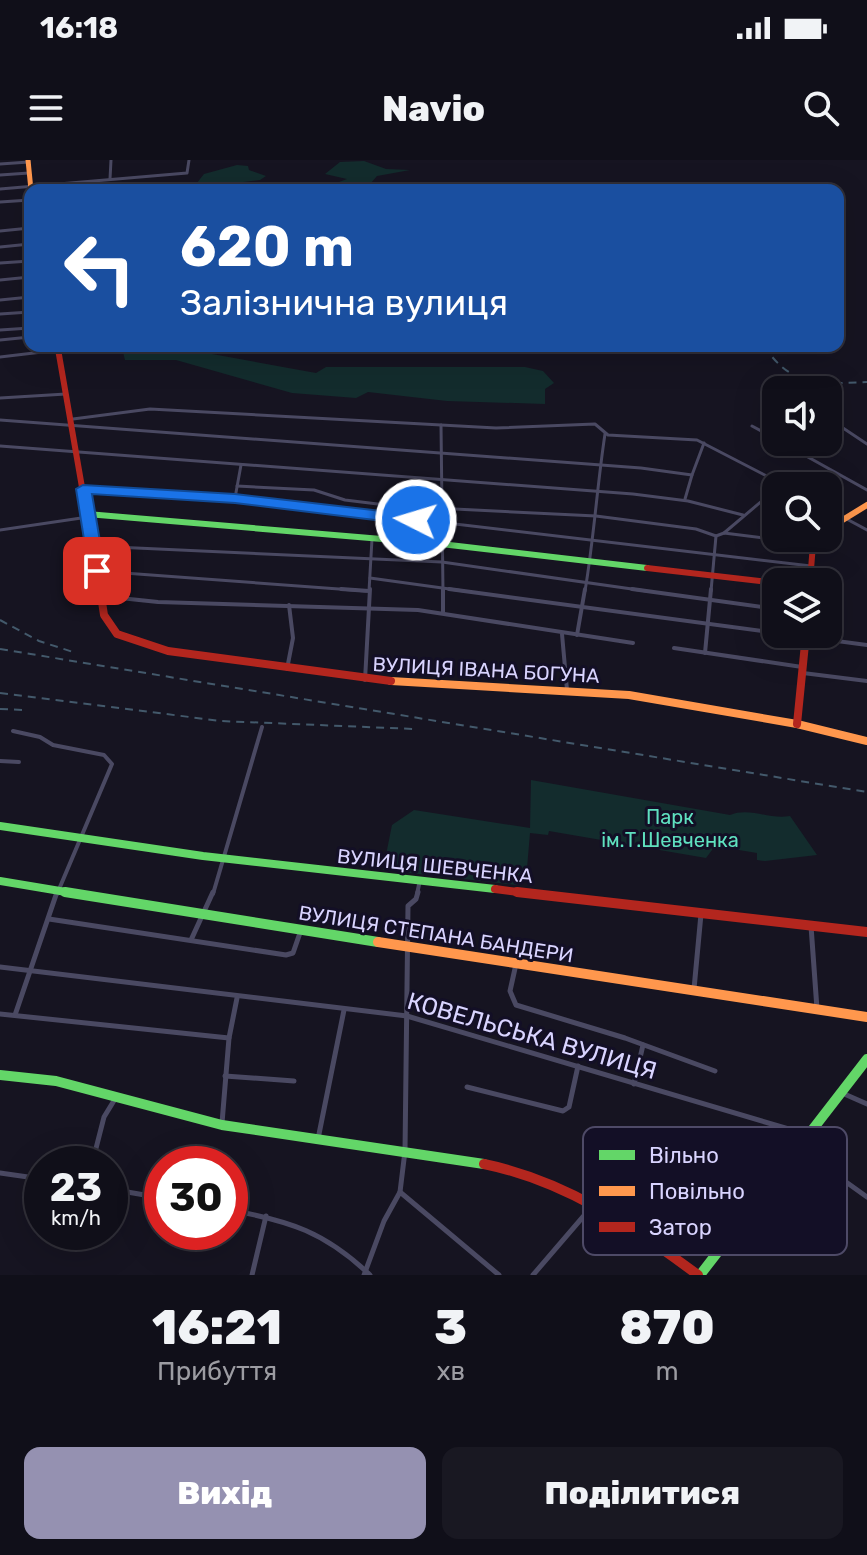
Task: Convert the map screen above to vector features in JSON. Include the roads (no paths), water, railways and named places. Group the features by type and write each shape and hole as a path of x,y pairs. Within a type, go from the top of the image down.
{"street":[{"path":"110,179 111,160"},
{"path":"66,184 187,173 189,160"},
{"path":"0,164 28,161 30,184"},
{"path":"0,175 29,173"},
{"path":"0,189 24,188"},
{"path":"0,202 24,200"},
{"path":"0,231 24,229"},
{"path":"0,247 24,245"},
{"path":"0,263 24,261"},
{"path":"0,280 24,278"},
{"path":"0,300 24,298"},
{"path":"0,314 24,312"},
{"path":"0,330 24,328"},
{"path":"0,340 24,338"},
{"path":"0,357 32,352"},
{"path":"59,352 79,452 101,596 158,602 369,607 443,613 633,643"},
{"path":"0,398 66,394"},
{"path":"73,422 150,409 511,428 595,424 605,434 687,438 704,443 762,475"},
{"path":"0,420 73,422 692,475"},
{"path":"441,425 439,477 443,613"},
{"path":"752,426 762,432"},
{"path":"842,429 867,444"},
{"path":"577,635 594,539 596,492 605,434"},
{"path":"685,499 704,443"},
{"path":"0,446 439,477 685,499 743,515"},
{"path":"805,456 867,490"},
{"path":"235,498 241,465"},
{"path":"237,486 314,490 358,502 440,509 596,516 696,529 716,536 724,533 762,500"},
{"path":"83,489 235,498 811,566 814,552"},
{"path":"844,517 867,505"},
{"path":"0,530 88,515 441,544 762,581"},
{"path":"844,517 867,530"},
{"path":"724,533 762,536"},
{"path":"705,653 716,536"},
{"path":"365,680 372,539"},
{"path":"93,546 442,562 762,607"},
{"path":"97,571 369,591"},
{"path":"370,578 762,631"},
{"name":"ВУЛИЦЯ ІВАНА БОГУНА","path":"101,596 108,625 117,634 168,651 365,680 631,695 797,724 867,741"},
{"path":"287,669 293,638 289,605"},
{"path":"562,634 567,690"},
{"path":"842,641 867,645"},
{"path":"674,648 867,681"},
{"path":"797,724 805,648"},
{"path":"191,940 224,858 257,753 253,751 262,727"},
{"path":"13,731 110,759 112,764 58,890 15,1015"},
{"path":"0,761 19,762"},
{"name":"ВУЛИЦЯ ШЕВЧЕНКА","path":"0,826 79,840 224,858 867,932"},
{"path":"248,1213 302,1224 324,1233 366,1273 400,1192 399,1180 405,1151 408,906 416,899 420,880"},
{"name":"ВУЛИЦЯ СТЕПАНА БАНДЕРИ","path":"0,881 693,993 867,1017"},
{"path":"693,993 701,912"},
{"path":"49,918 286,955 293,953 301,928"},
{"path":"811,924 817,1010"},
{"path":"516,964 510,990 516,1005 715,1071"},
{"name":"КОВЕЛЬСЬКА ВУЛИЦЯ","path":"0,967 237,998 407,1016 780,1127"},
{"path":"222,1125 229,1038 237,998"},
{"path":"318,1139 344,1010"},
{"path":"0,1014 229,1038"},
{"path":"634,1084 643,1045"},
{"path":"817,1127 867,1059"},
{"path":"467,1087 563,1111 569,1107 578,1066"},
{"path":"0,1075 56,1081 222,1125 507,1167 583,1199"},
{"path":"225,1076 294,1081"},
{"path":"842,1093 867,1104"},
{"path":"97,1146 104,1117 116,1098"},
{"path":"0,1173 24,1176"},
{"path":"847,1183 867,1197"},
{"path":"400,1192 499,1275"},
{"path":"252,1275 266,1216"},
{"path":"533,1275 583,1217"},
{"path":"672,1255 699,1275 715,1255"}],"railway":[{"path":"769,352 785,370 809,380 822,383 867,382"},
{"path":"0,620 39,641 73,652"},
{"path":"0,649 867,792"},
{"path":"0,693 221,721 414,729"},
{"path":"0,709 25,710"}],"park label":[{"name":"Парк ім.Т.Шевченка","path":"670,828"}]}
